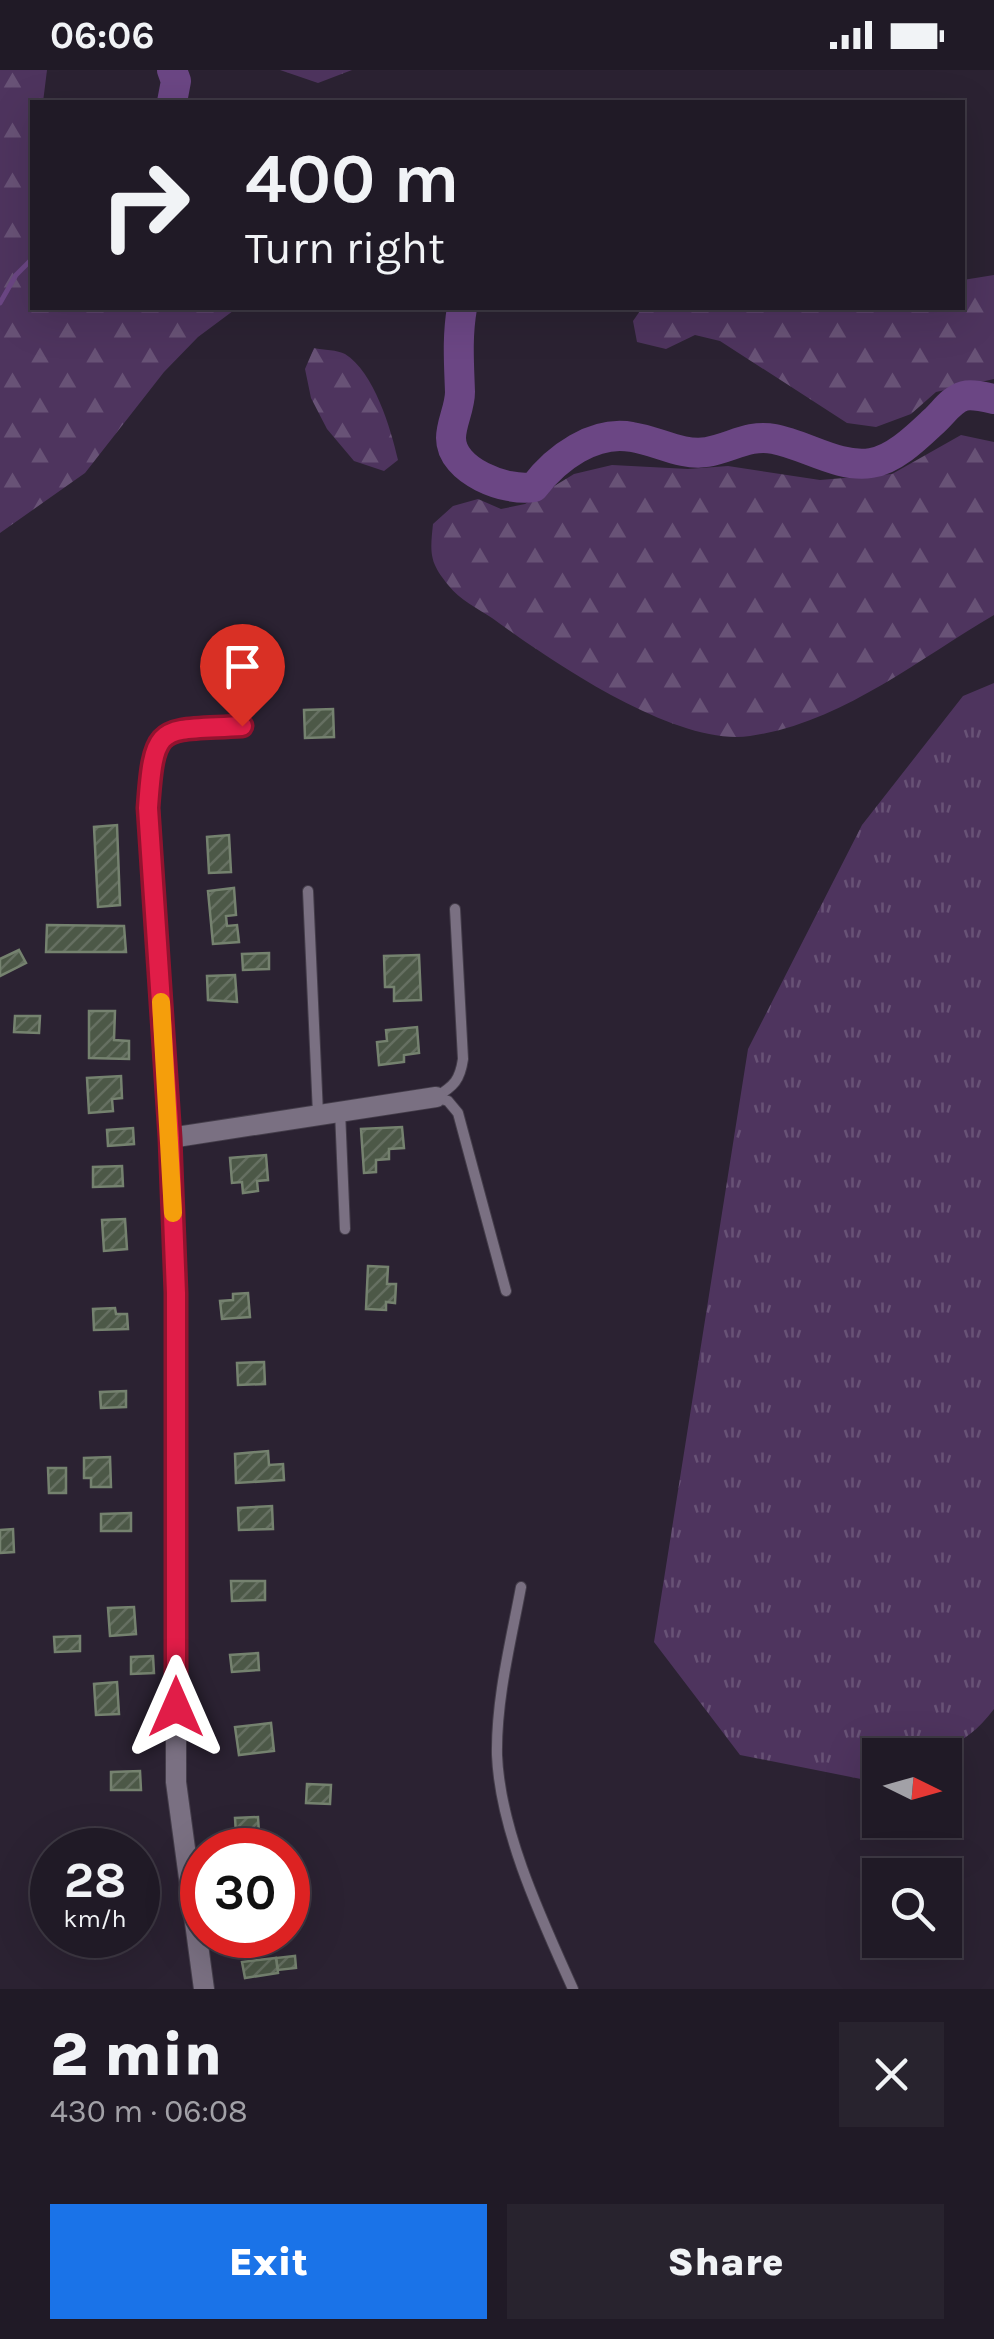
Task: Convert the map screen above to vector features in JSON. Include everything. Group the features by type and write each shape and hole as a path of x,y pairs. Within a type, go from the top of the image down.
{"street":[{"path":"148,808 176,1293 176,1782 204,1989"},
{"path":"170,1138 436,1096"}],"lane":[{"path":"148,808 153,757 158,742 167,733 242,726"},
{"path":"308,891 318,1114"},
{"path":"436,1096 454,1087 463,1059 455,910"},
{"path":"436,1096 448,1101 458,1113 506,1291"},
{"path":"340,1110 345,1229"},
{"path":"521,1587 504,1682 497,1750 499,1778 534,1901 572,1989"}],"green space":[{"path":"0,70 47,70 43,100 30,100 30,310 234,310 198,337 164,372 85,473 0,533"},
{"path":"280,70 352,70 318,83"},
{"path":"994,275 994,379 936,392 911,414 876,427 847,423 720,341 695,335 666,349 637,342 633,321 641,310 965,310 965,280"},
{"path":"314,348 345,354 373,387 398,460 384,471 354,461 327,429 311,398 305,369"},
{"path":"961,435 994,442 994,615 877,688 816,718 783,729 750,736 720,736 651,715 580,677 463,599 442,578 432,557 433,524 453,506 478,499 501,509 525,504 574,474 612,465 688,469 728,466 820,480 892,474"},
{"path":"994,683 994,1709 962,1739 862,1738 862,1779 740,1755 654,1642 748,1049 862,825 963,696"}],"building":[{"path":"333,709 334,737 305,738 304,710"},
{"path":"117,825 120,905 98,907 94,827"},
{"path":"229,835 231,872 209,873 207,837"},
{"path":"234,888 236,915 226,916 227,926 237,925 239,942 213,944 208,891"},
{"path":"47,925 124,926 126,952 46,952"},
{"path":"19,950 26,963 0,976 0,959"},
{"path":"269,953 269,969 243,970 242,954"},
{"path":"419,955 421,1000 394,1001 394,987 385,987 384,956"},
{"path":"235,975 237,1002 208,1000 207,976"},
{"path":"89,1011 115,1011 114,1040 129,1041 129,1059 89,1058"},
{"path":"15,1016 40,1016 39,1033 14,1032"},
{"path":"417,1027 419,1053 404,1055 404,1062 379,1065 377,1042 387,1041 386,1030"},
{"path":"121,1076 122,1098 112,1099 113,1111 89,1113 87,1078"},
{"path":"402,1127 404,1148 389,1149 389,1159 376,1160 376,1172 364,1173 361,1129"},
{"path":"133,1128 134,1144 108,1146 107,1130"},
{"path":"266,1155 268,1180 257,1181 258,1191 243,1193 242,1182 232,1183 230,1158"},
{"path":"122,1166 123,1186 93,1187 93,1167"},
{"path":"125,1219 127,1249 104,1251 102,1220"},
{"path":"368,1266 388,1267 387,1284 396,1284 395,1303 386,1302 386,1310 366,1309"},
{"path":"248,1293 250,1317 222,1319 220,1301 233,1300 233,1294"},
{"path":"115,1308 116,1314 127,1314 128,1329 94,1330 93,1309"},
{"path":"264,1362 265,1384 238,1385 237,1363"},
{"path":"126,1391 126,1407 101,1408 100,1392"},
{"path":"268,1451 269,1465 283,1464 284,1480 236,1483 235,1454"},
{"path":"110,1457 111,1487 91,1487 91,1478 84,1478 84,1458"},
{"path":"48,1468 66,1468 66,1493 49,1493"},
{"path":"272,1506 273,1529 239,1530 238,1508"},
{"path":"131,1513 131,1531 101,1531 101,1514"},
{"path":"13,1529 14,1552 0,1553 0,1530"},
{"path":"231,1581 265,1581 265,1600 232,1601"},
{"path":"134,1607 136,1634 110,1636 108,1608"},
{"path":"80,1636 80,1651 55,1652 54,1637"},
{"path":"258,1653 259,1670 232,1672 230,1655"},
{"path":"153,1656 154,1673 131,1674 131,1657"},
{"path":"117,1682 119,1714 96,1715 94,1684"},
{"path":"271,1723 274,1751 239,1755 235,1727"},
{"path":"140,1771 141,1790 111,1790 111,1772"},
{"path":"307,1784 331,1785 330,1804 306,1803"},
{"path":"258,1817 259,1828 236,1828 235,1818"},
{"path":"276,1958 295,1958 296,1968 278,1970"},
{"path":"276,1958 278,1973 245,1978 242,1962"}],"waterway":[{"path":"172,70 176,81 172,100"},
{"path":"0,303 16,275 30,261"},
{"path":"462,310 460,398 452,427 453,450 482,477 509,486 534,487 577,448 618,436 697,453 765,438 846,462 871,463 905,447 959,398 971,395 994,399"}],"slow traffic":[{"path":"161,1002 173,1213"}],"route":[{"path":"176,1707 176,1293 148,808 150,776 158,742 167,733 242,726"}]}
